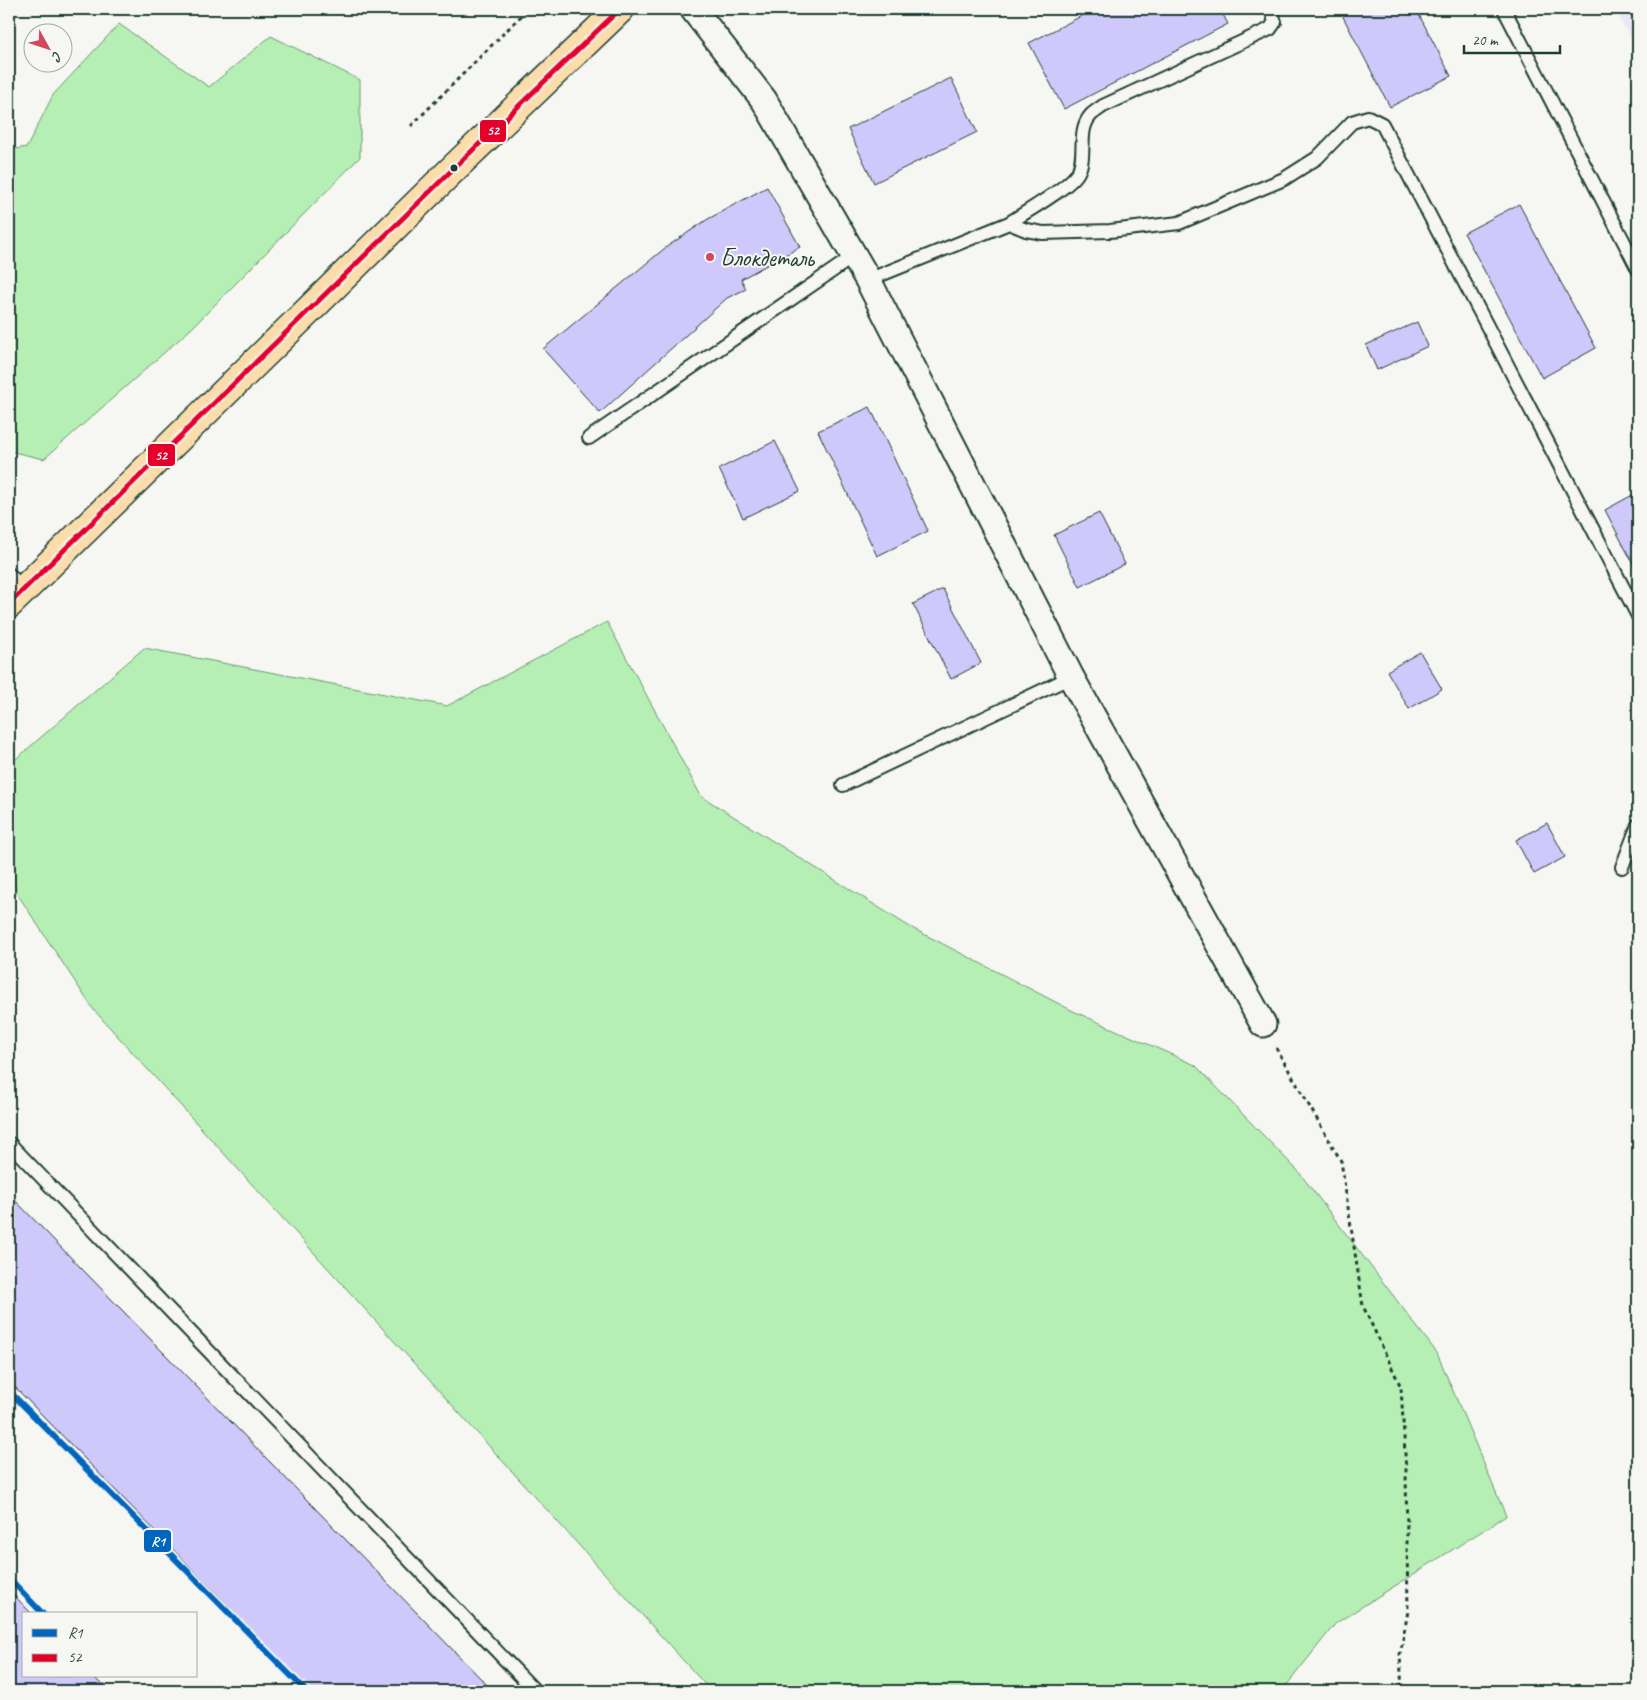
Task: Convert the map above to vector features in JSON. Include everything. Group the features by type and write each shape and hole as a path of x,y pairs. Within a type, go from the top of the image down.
{"highway":[{"path":"14,589 620,9"}],"street":[{"path":"693,9 764,100 868,280 1071,677 1263,1024"}],"lane":[{"path":"868,280 1009,223 1068,184 1082,164 1084,127 1090,116 1103,106 1270,28 1275,22 1272,9"},
{"path":"1504,9 1638,269"},
{"path":"1009,223 1026,230 1043,233 1110,231 1179,223 1284,179 1317,158 1352,122 1368,117 1382,124 1638,616"},
{"path":"589,438 854,256"},
{"path":"843,786 1071,677"},
{"path":"1622,867 1638,825"},
{"path":"9,1142 535,1691"}],"path":[{"path":"411,126 528,9"},
{"path":"1263,1024 1341,1161 1363,1306 1401,1387 1406,1471 1408,1611 1400,1655 1402,1691"}],"shaded area":[{"path":"1614,9 1638,9 1638,51"}],"green space":[{"path":"119,24 209,87 271,36 360,80 360,157 192,328 44,459 9,451 9,150 27,147 53,95"},
{"path":"607,622 701,796 910,927 1073,1011 1195,1065 1298,1171 1437,1353 1506,1516 1336,1623 1282,1691 711,1691 93,1009 16,892 9,845 9,765 144,648 447,706"}],"building":[{"path":"1095,9 1220,9 1228,24 1064,109 1029,43"},
{"path":"1339,9 1416,9 1451,76 1390,107"},
{"path":"951,78 977,132 874,183 848,129"},
{"path":"767,187 800,247 741,279 746,289 727,298 600,413 543,349 665,248 708,219"},
{"path":"1519,204 1596,348 1542,378 1464,233"},
{"path":"1417,322 1428,346 1377,370 1366,345"},
{"path":"870,407 928,531 877,556 818,431"},
{"path":"775,441 800,491 743,518 719,469"},
{"path":"1638,492 1638,573 1605,510"},
{"path":"1099,513 1125,564 1080,587 1054,535"},
{"path":"943,589 981,663 951,679 913,604"},
{"path":"1420,652 1442,689 1409,709 1387,671"},
{"path":"1547,823 1565,857 1534,874 1516,840"},
{"path":"9,1194 493,1691 311,1691 9,1381"},
{"path":"9,1590 30,1612 22,1612 22,1678 95,1678 108,1691 9,1691"}],"transit line":[{"name":"52","path":"9,604 452,170 620,9"},
{"name":"R1","path":"9,1391 306,1691"},
{"name":"R1","path":"9,1578 41,1612"}],"place":[{"name":"Блокдеталь","path":"710,257"}]}
